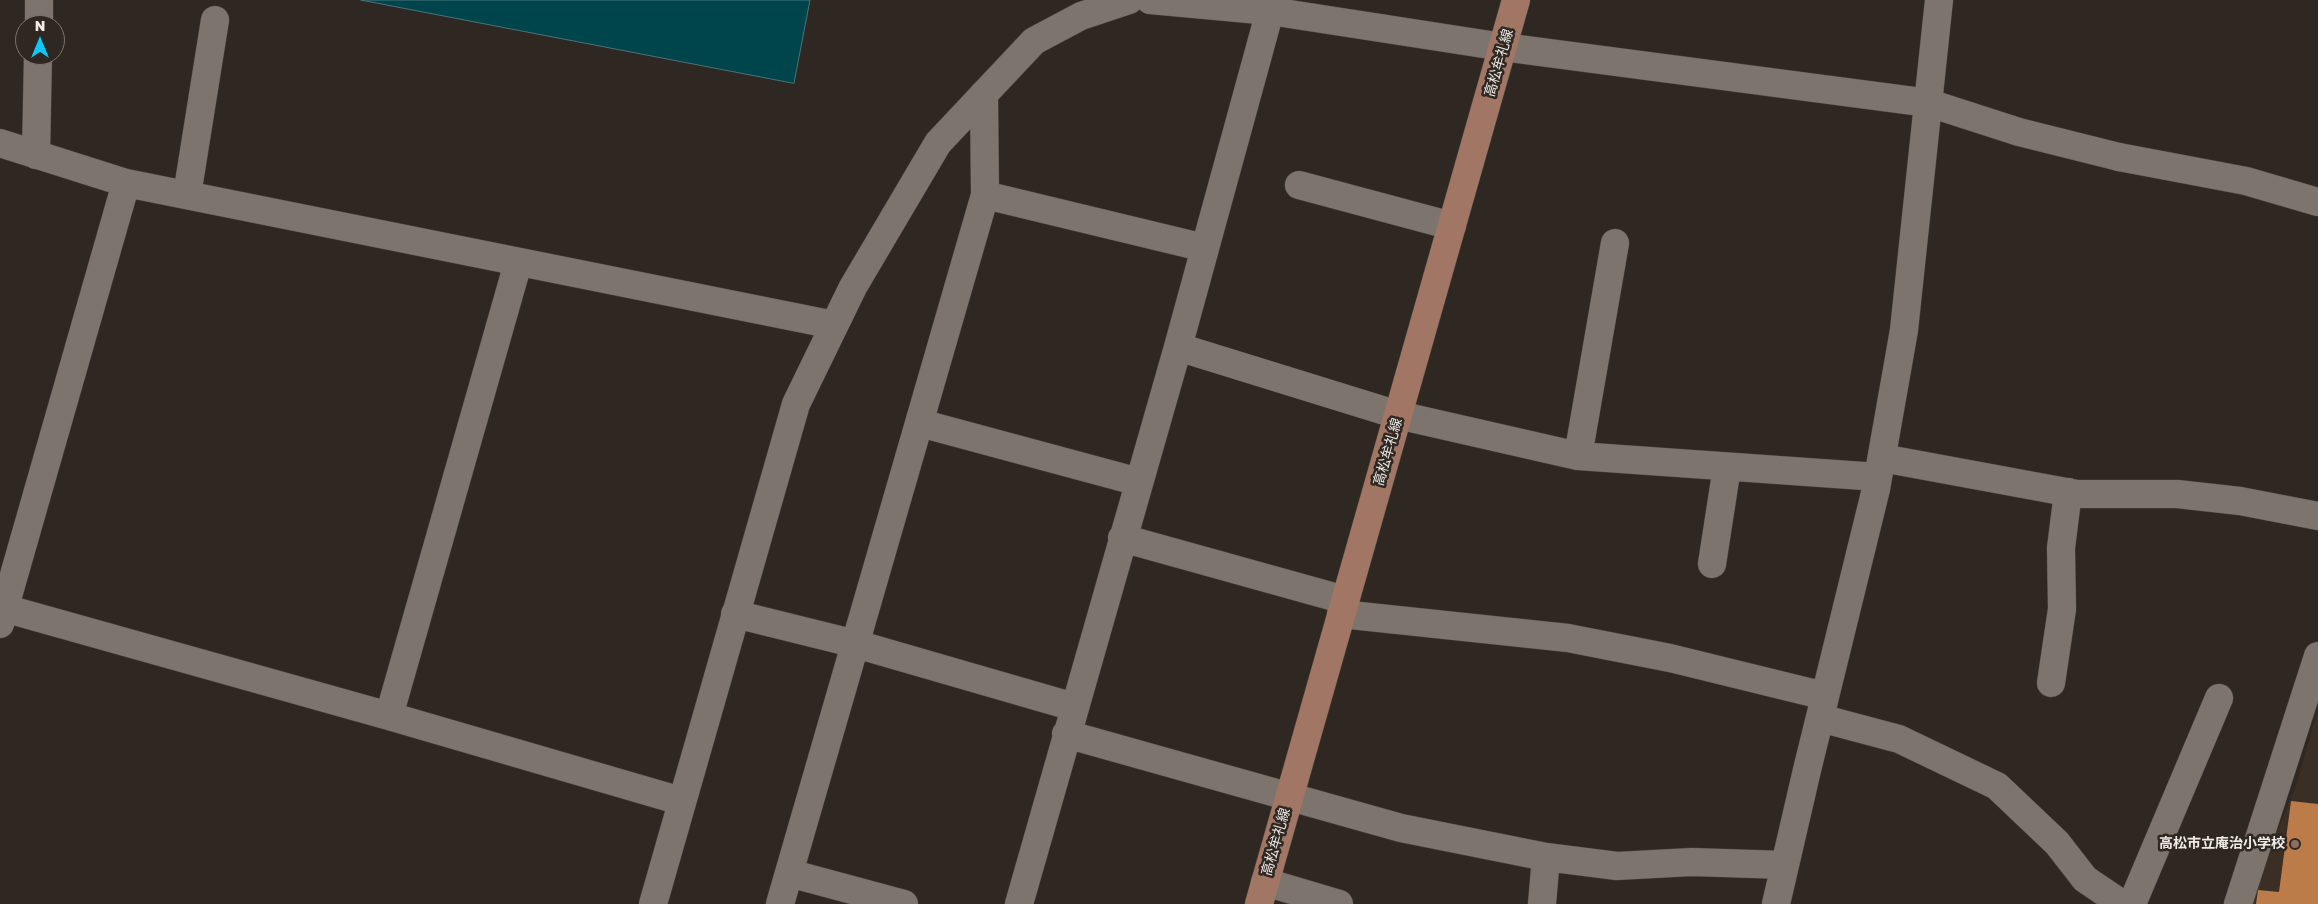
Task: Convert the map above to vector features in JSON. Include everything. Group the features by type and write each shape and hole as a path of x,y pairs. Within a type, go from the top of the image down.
{"main road":[{"name":"高松牟礼線","path":"1262,893 1516,0"}],"street":[{"path":"39,0 39,15"},
{"path":"653,904 796,404 853,287 938,143 1034,41 1081,16 1129,0"},
{"path":"1150,0 1270,11 1503,48 1929,103 2019,132 2119,157 2246,181 2318,202"},
{"path":"1776,904 1880,468 1904,330 1939,0"},
{"path":"1018,904 1178,347 1270,11"},
{"path":"187,195 215,20"},
{"path":"36,155 38,65"},
{"path":"780,904 986,195 984,94"},
{"path":"0,144 126,183 518,263 834,324"},
{"path":"126,183 2,613 389,716 681,801"},
{"path":"1299,186 1452,226"},
{"path":"986,195 1205,248"},
{"path":"1578,456 1615,243"},
{"path":"389,716 518,263"},
{"path":"1178,347 1398,415 1578,456 1727,467 1880,468 2068,492 2178,494 2240,501 2318,516"},
{"path":"920,423 1139,482"},
{"path":"1712,564 1727,467"},
{"path":"2051,683 2062,608 2061,548 2068,492"},
{"path":"1122,538 1343,607 1568,638 1670,658 1822,707 1899,739 1997,786 2057,843 2085,879 2122,904"},
{"path":"735,614 856,644 1074,707"},
{"path":"2238,904 2318,656"},
{"path":"2132,904 2219,698"},
{"path":"1066,734 1401,828 1546,857 1617,866 1692,862 1785,865"},
{"path":"1542,904 1546,857"},
{"path":"789,873 904,904"},
{"path":"1262,893 1339,904"}],"shaded area":[{"name":"高松市立庵治小学校","path":"2318,709 2318,904 2248,904 2296,785"}],"water":[{"path":"361,0 810,0 794,83"}],"building":[{"path":"2291,801 2318,804 2318,904 2256,904 2258,890 2279,892"}],"place":[{"name":"高松市立庵治小学校","path":"2295,844"}]}
